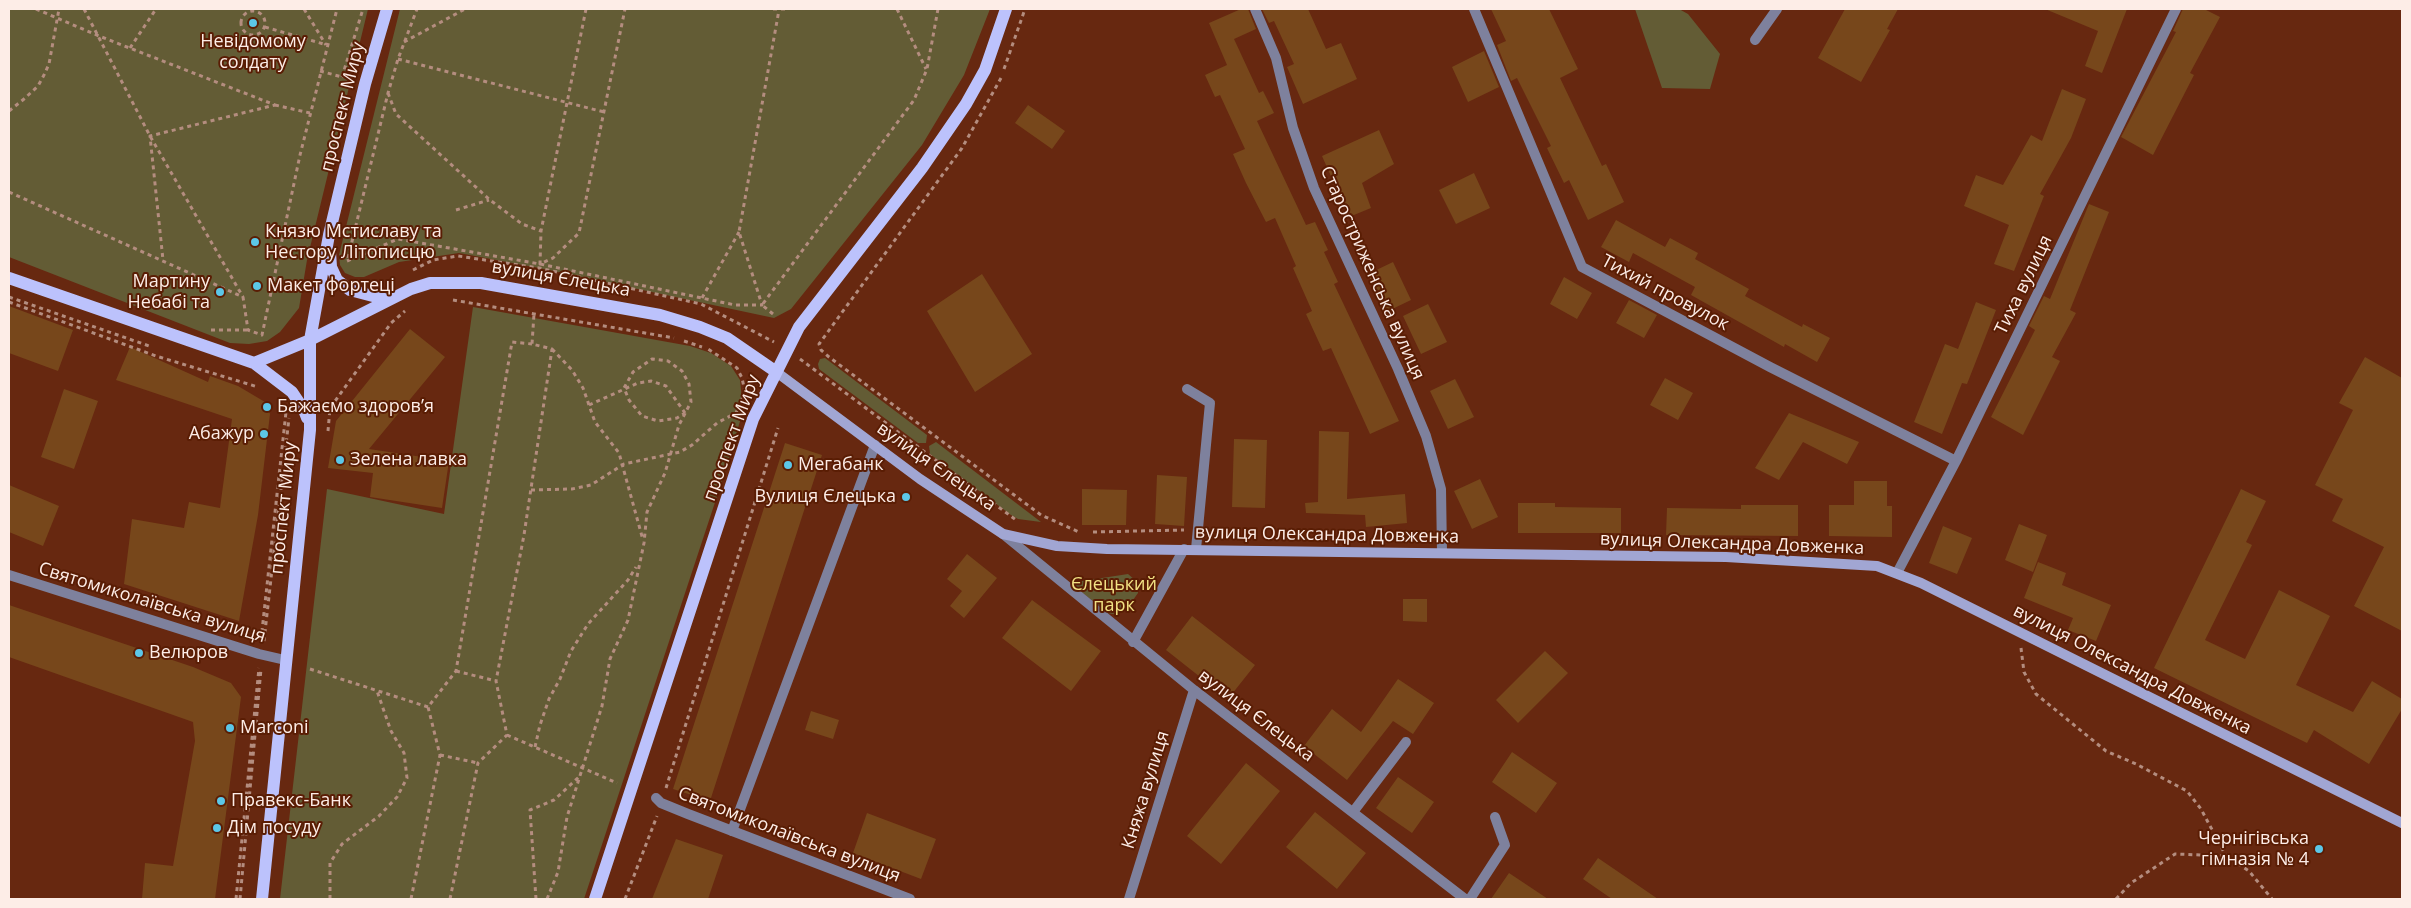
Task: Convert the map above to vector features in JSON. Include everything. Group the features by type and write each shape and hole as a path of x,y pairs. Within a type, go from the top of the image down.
{"main road":[{"name":"проспект Миру","path":"262,899 310,430 310,340 329,235 365,84 387,9"},
{"name":"проспект Миру","path":"595,899 753,419 775,371 799,327 922,168 966,104 986,70 1006,9"},
{"path":"329,235 331,267 337,280 350,290 388,300"},
{"path":"9,278 254,363 292,392 304,410 310,430"},
{"name":"вулиця Єлецька","path":"254,363 310,340 388,300 430,283 481,282 660,314 727,338 775,371 920,479 1003,534"},
{"name":"вулиця Олександра Довженка","path":"1003,534 1057,546 1726,557 1877,566 1897,573 2402,823"}],"street":[{"name":"Старостриженська вулиця","path":"1255,9 1276,58 1293,128 1314,188 1341,251 1398,370 1426,436 1441,489 1442,553"},
{"name":"Тихий провулок","path":"1474,9 1582,267 1770,367 1956,460"},
{"path":"1755,40 1777,9"},
{"name":"Тиха вулиця","path":"1897,573 1956,460 2176,9"},
{"path":"1186,389 1210,402 1196,549"},
{"path":"732,831 875,445"},
{"name":"вулиця Єлецька","path":"1003,534 1133,642 1465,899"},
{"path":"1133,642 1184,549"},
{"name":"Святомиколаївська вулиця","path":"9,575 285,660"},
{"name":"Княжа вулиця","path":"1129,899 1194,690"},
{"path":"1353,812 1406,742"},
{"name":"Святомиколаївська вулиця","path":"659,800 732,831 910,899"},
{"path":"1470,899 1504,845 1495,817"}],"path":[{"path":"36,9 99,36 275,105 310,114"},
{"path":"9,111 38,86 44,75 49,64 58,9"},
{"path":"84,9 150,136 243,297 248,330 262,335 310,114 337,9"},
{"path":"130,48 156,9"},
{"path":"304,9 327,45"},
{"path":"320,71 342,77 363,9"},
{"path":"417,9 404,42 388,93 347,261 398,239 540,264 735,305 762,305"},
{"path":"404,42 465,9"},
{"path":"540,264 541,231 586,9"},
{"path":"540,264 553,258 579,233 625,9"},
{"path":"773,9 786,9"},
{"path":"897,9 927,69"},
{"path":"762,305 914,100 927,69 938,9"},
{"path":"702,298 739,232 779,10"},
{"path":"248,12 257,12 264,18 265,27 258,34 249,34 242,27 242,19 248,12"},
{"path":"265,27 327,45"},
{"path":"398,60 566,104 604,112"},
{"path":"388,93 396,114 490,200 522,224 541,231"},
{"path":"150,136 275,105"},
{"path":"150,136 163,260"},
{"path":"9,192 243,297"},
{"path":"456,210 490,200"},
{"path":"739,232 762,305 772,314"},
{"path":"9,297 157,348"},
{"path":"446,299 676,338 707,349 737,368 742,378 745,392 736,413 717,424 692,445 671,455 624,464 591,485 572,489 531,490"},
{"path":"9,302 156,356 266,387 213,368"},
{"path":"328,432 330,408 391,323 411,306"},
{"path":"532,344 534,314"},
{"path":"821,340 819,344 820,350 829,358 1041,516 1079,532 1190,530"},
{"path":"428,707 456,671 512,342 552,349 572,370 583,388 595,422 619,452 624,464 644,543"},
{"path":"507,735 496,681 531,490 552,349"},
{"path":"547,899 558,872 567,817 602,706 610,659 628,620 638,564 644,543 647,512 671,455 678,425 691,402 689,384 682,371 668,361 652,359 633,372 624,388"},
{"path":"589,405 624,388 651,381 666,386 685,413"},
{"path":"624,388 629,400 642,416 658,422 677,418 685,413"},
{"path":"238,899 261,654 287,428 285,406"},
{"path":"287,428 296,428"},
{"path":"625,899 659,800 778,428"},
{"path":"535,747 549,699 560,679 571,651 588,624 628,580 638,564"},
{"path":"2012,643 2029,652"},
{"path":"2020,647 2024,672 2036,694 2106,752 2136,764 2187,791 2201,809 2226,856 2249,871 2272,899"},
{"path":"310,670 428,707"},
{"path":"456,671 496,681"},
{"path":"330,899 330,863 338,850 342,844 378,816 397,797 406,778 404,753 391,730 377,691"},
{"path":"411,899 440,755 428,707"},
{"path":"507,735 622,785"},
{"path":"450,899 478,763 507,735"},
{"path":"440,755 478,763"},
{"path":"536,899 530,810 554,800 580,775"},
{"path":"2116,899 2131,883 2175,854 2226,856"}],"green space":[{"path":"9,9 368,9 307,260 299,308 280,332 267,341 249,344 230,343 9,257"},
{"path":"400,9 990,9 964,75 922,145 791,309 774,318 459,253 399,262 364,277 355,277 345,273 340,265 339,255"},
{"path":"1635,9 1679,9 1688,14 1720,54 1710,89 1662,88"},
{"path":"473,307 690,346 711,353 731,366 740,380 743,411 725,472 584,899 280,899 327,489 444,514"},
{"path":"825,358 927,435 926,443 918,443 819,369 820,359"},
{"path":"936,442 1041,522 1018,519 1011,515 930,454 929,446"},
{"name":"Єлецький парк","path":"1128,574 1135,580 1138,593 1126,610 1113,614 1108,613 1075,587 1076,582"}],"building":[{"path":"1241,9 1248,9 1256,29 1234,39 1259,93 1263,91 1274,113 1257,121 1306,225 1315,222 1328,250 1324,252 1338,282 1334,284 1399,421 1370,434 1331,348 1323,351 1306,314 1312,311 1293,268 1296,266 1275,218 1266,222 1246,183 1233,154 1245,149 1220,95 1215,97 1205,75 1227,65 1209,23"},
{"path":"1262,9 1308,9 1326,49 1341,43 1357,79 1303,104 1287,67 1294,64 1274,21 1269,23"},
{"path":"1491,9 1549,9 1578,69 1560,78 1602,166 1606,164 1624,202 1588,220 1569,180 1564,183 1547,148 1551,146 1517,78 1511,81 1497,45 1506,41"},
{"path":"1845,9 1898,9 1887,29 1890,30 1861,82 1818,58"},
{"path":"2045,9 2127,9 2102,73 2085,66 2098,31"},
{"path":"2183,9 2204,9 2220,17 2190,73 2194,75 2153,155 2121,137 2176,32 2173,31"},
{"path":"1484,51 1499,87 1468,102 1452,67"},
{"path":"2062,89 2086,99 2071,138 2040,194 2044,196 2014,271 1994,264 2009,225 1964,206 1976,175 2003,185 2031,135 2042,141"},
{"path":"1028,105 1065,131 1052,149 1015,123"},
{"path":"1379,130 1394,164 1362,183 1371,208 1349,217 1322,156"},
{"path":"1474,173 1490,208 1456,224 1439,190"},
{"path":"2089,204 2109,212 2070,310 2076,313 2052,357 2060,361 2023,435 1991,417 2035,330 2029,326 2044,296 2050,299"},
{"path":"1616,220 1665,247 1670,238 1698,253 1695,259 1749,289 1745,296 1802,327 1803,324 1830,338 1817,362 1785,344 1784,347 1691,295 1695,287 1633,253 1629,262 1601,247"},
{"path":"1393,262 1411,300 1386,312 1368,274"},
{"path":"982,274 1032,354 975,392 927,311"},
{"path":"1564,277 1592,293 1577,319 1550,304"},
{"path":"1629,300 1657,315 1644,338 1616,323"},
{"path":"1976,302 1996,310 1967,384 1962,383 1942,434 1914,422 1945,344 1958,349"},
{"path":"1428,304 1447,342 1421,354 1403,316"},
{"path":"9,306 73,330 58,371 9,353"},
{"path":"410,329 445,357 369,449 449,461 442,508 370,497 373,473 328,468 336,421"},
{"path":"130,347 208,382 210,376 238,386 265,402 270,414 258,515 239,621 124,584 132,519 184,528 189,502 220,508 232,419 116,380"},
{"path":"2365,357 2402,378 2402,631 2354,606 2384,547 2332,521 2343,499 2315,485 2353,410 2339,403"},
{"path":"1665,378 1693,393 1678,420 1650,405"},
{"path":"1455,379 1474,417 1448,429 1430,391"},
{"path":"64,389 98,401 74,469 41,457"},
{"path":"1789,413 1859,442 1847,464 1803,442 1779,480 1755,468"},
{"path":"1319,431 1349,432 1347,499 1405,494 1407,523 1366,527 1365,515 1306,513 1305,503 1318,502"},
{"path":"1234,439 1267,440 1265,508 1232,507"},
{"path":"785,443 822,455 710,801 673,789"},
{"path":"1157,475 1187,477 1184,526 1155,524"},
{"path":"1480,479 1498,517 1472,529 1454,491"},
{"path":"1854,481 1887,481 1887,506 1892,506 1892,537 1829,536 1829,505 1854,505"},
{"path":"9,485 59,506 43,546 9,532"},
{"path":"1082,489 1127,490 1126,525 1082,525"},
{"path":"2241,489 2266,501 2246,542 2252,545 2205,640 2245,659 2279,590 2330,616 2296,685 2353,712 2372,681 2402,699 2402,709 2369,764 2314,730 2307,743 2154,668"},
{"path":"1518,503 1555,503 1555,507 1621,508 1621,533 1518,533"},
{"path":"1741,505 1798,505 1798,536 1666,535 1667,508 1741,509"},
{"path":"2019,524 2047,535 2033,572 2005,560"},
{"path":"1943,526 1972,538 1957,574 1929,563"},
{"path":"967,554 997,578 964,618 950,606 962,591 947,579"},
{"path":"2038,562 2066,573 2062,585 2111,605 2096,641 2068,630 2073,618 2024,598"},
{"path":"1403,599 1427,599 1427,622 1403,621"},
{"path":"1032,600 1101,651 1071,691 1002,638"},
{"path":"9,605 193,667 231,683 241,697 215,899 142,899 145,863 173,866 195,741 193,722 9,657"},
{"path":"1192,616 1255,665 1228,699 1166,650"},
{"path":"1545,651 1568,673 1518,723 1496,700"},
{"path":"1398,679 1434,703 1413,734 1393,721 1347,780 1304,746 1332,709 1361,732"},
{"path":"811,711 839,720 833,739 805,730"},
{"path":"1512,752 1557,783 1536,813 1492,782"},
{"path":"1246,763 1280,791 1221,864 1187,836"},
{"path":"1398,777 1434,802 1412,833 1376,808"},
{"path":"1315,812 1366,853 1337,889 1286,847"},
{"path":"867,813 936,839 921,879 853,853"},
{"path":"676,839 723,855 708,899 652,899"},
{"path":"1598,858 1658,899 1612,899 1583,879"},
{"path":"1509,873 1548,899 1491,899"}],"place":[{"name":"Невідомому солдату","path":"253,23"},
{"name":"Князю Мстиславу та Нестору Літописцю","path":"255,242"},
{"name":"Макет фортеці","path":"257,286"},
{"name":"Мартину Небабі та","path":"220,292"},
{"name":"Бажаємо здоров’я","path":"267,407"},
{"name":"Абажур","path":"264,434"},
{"name":"Зелена лавка","path":"340,460"},
{"name":"Мегабанк","path":"788,465"},
{"name":"Вулиця Єлецька","path":"906,497"},
{"name":"Велюров","path":"139,653"},
{"name":"Marconi","path":"230,728"},
{"name":"Правекс-Банк","path":"221,801"},
{"name":"Дім посуду","path":"217,828"},
{"name":"Чернігівська гімназія № 4","path":"2319,849"}]}
